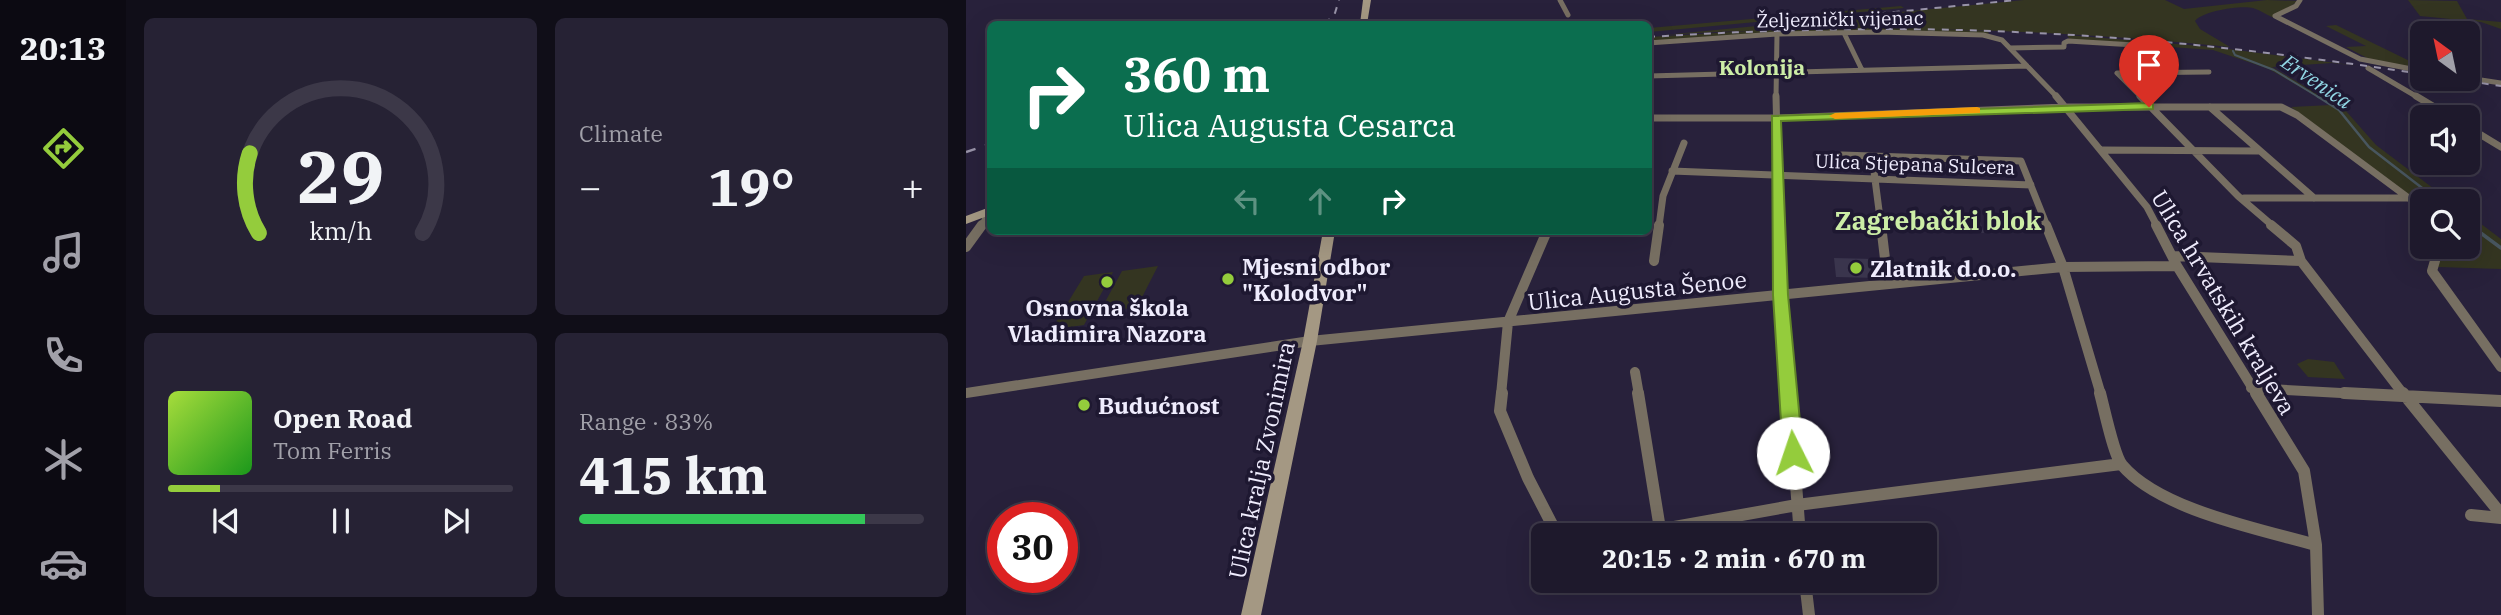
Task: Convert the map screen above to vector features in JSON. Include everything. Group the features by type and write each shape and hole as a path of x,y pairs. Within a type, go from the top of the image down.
{"main road":[{"path":"1364,21 1367,0"},
{"path":"966,220 987,213"},
{"name":"Ulica kralja Zvonimira","path":"1251,615 1310,341 1328,235"}],"street":[{"path":"1560,0 1568,15"},
{"path":"2300,0 2296,6 2275,16 2370,65 2432,105"},
{"path":"1844,33 1862,70"},
{"path":"1777,34 1776,118 1781,295 1799,523"},
{"name":"Željeznički vijenac","path":"1652,43 1777,34 1990,36"},
{"name":"Ulica hrvatskih kraljeva","path":"1990,36 2002,40 2066,107 2147,207 2175,261 2304,471 2316,545 2318,615"},
{"path":"2010,48 2064,47 2064,43 2068,41 2168,47"},
{"path":"2370,65 2410,70"},
{"path":"1652,76 2027,66"},
{"path":"2208,72 2117,73 2238,196 2408,198"},
{"path":"2480,80 2501,83"},
{"path":"1652,118 1776,118 2066,107 2285,108 2408,198"},
{"path":"2210,107 2314,198"},
{"path":"2480,134 2501,147"},
{"path":"1654,261 1663,196 1684,143"},
{"path":"2102,150 2258,151"},
{"path":"1842,155 2021,161 2063,267 2121,464 2154,491 2187,506 2316,545"},
{"path":"1872,156 1888,284"},
{"name":"Ulica Stjepana Sulcera","path":"1672,171 2031,185"},
{"path":"2244,198 2264,220 2296,246 2301,261 2404,396 2501,516"},
{"path":"966,247 986,219 987,213"},
{"path":"1545,235 1508,323 1500,411 1528,478 1551,523"},
{"path":"2436,259 2432,271 2501,367"},
{"name":"Ulica Augusta Šenoe","path":"966,393 1310,341 2063,267 2175,261 2301,261"},
{"path":"1635,372 1659,523"},
{"path":"2251,388 2501,401"},
{"path":"1694,523 1797,505 2121,464"},
{"path":"2471,515 2501,516"},
{"path":"1807,593 1810,615"}],"green space":[{"path":"2024,0 2165,0 2184,9 2267,0 2298,1 2274,18 2253,8 2240,7 2205,14 2195,21 2200,29 2230,47 2089,35 1947,29 1806,29 1664,35"},
{"path":"2408,0 2457,1 2467,19 2501,22 2501,29 2480,21 2420,16"},
{"path":"1901,6 1904,8 1652,32 1652,28"},
{"path":"2336,25 2410,61 2410,68 2373,61 2346,47 2366,46 2326,26"},
{"path":"1897,28 1988,31 1989,35 1915,31 1652,41 1652,37 1766,30"},
{"path":"2067,35 2213,47 2359,66 2332,63 2272,67 2346,111 2376,145 2410,171 2410,175 2416,175 2434,189 2410,189 2410,196 2291,107 2331,105 2269,69 2213,50 2070,40"},
{"path":"2480,223 2501,239 2501,269 2438,267 2440,259 2480,259"},
{"path":"1158,266 1137,307 1099,313 1122,271"},
{"path":"1113,272 1084,325 1051,330 1084,276"},
{"path":"2308,359 2334,362 2345,379 2308,377 2297,364"}],"building":[{"path":"1962,218 1979,218 1984,233 1967,232"},
{"name":"Zlatnik d.o.o.","path":"1834,258 1874,259 1878,278 1836,277"}],"waterway":[{"name":"Ervenica","path":"2233,51 2235,55 2274,70 2320,98"},
{"name":"Ervenica","path":"2317,96 2339,110 2369,147 2423,189"},
{"name":"Ervenica","path":"2480,232 2501,248"}],"railway":[{"path":"1328,21 1335,13 1339,0"},
{"path":"1823,19 2017,0"},
{"path":"1652,37 1842,29 2036,33 2230,49 2410,72"},
{"path":"2480,83 2501,86"},
{"path":"966,152 987,145"}],"slow traffic":[{"path":"1835,116 1977,110"}],"place":[{"name":"Zlatnik d.o.o.","path":"1856,268"},
{"name":"Mjesni odbor \"Kolodvor\"","path":"1228,279"},
{"name":"Osnovna škola Vladimira Nazora","path":"1107,282"},
{"name":"Budućnost","path":"1084,405"}],"district":[{"name":"Kolonija","path":"1762,67"},
{"name":"Zagrebački blok","path":"1938,220"}],"route":[{"path":"1793,453 1781,295 1776,118 2066,107 2149,107"}]}
